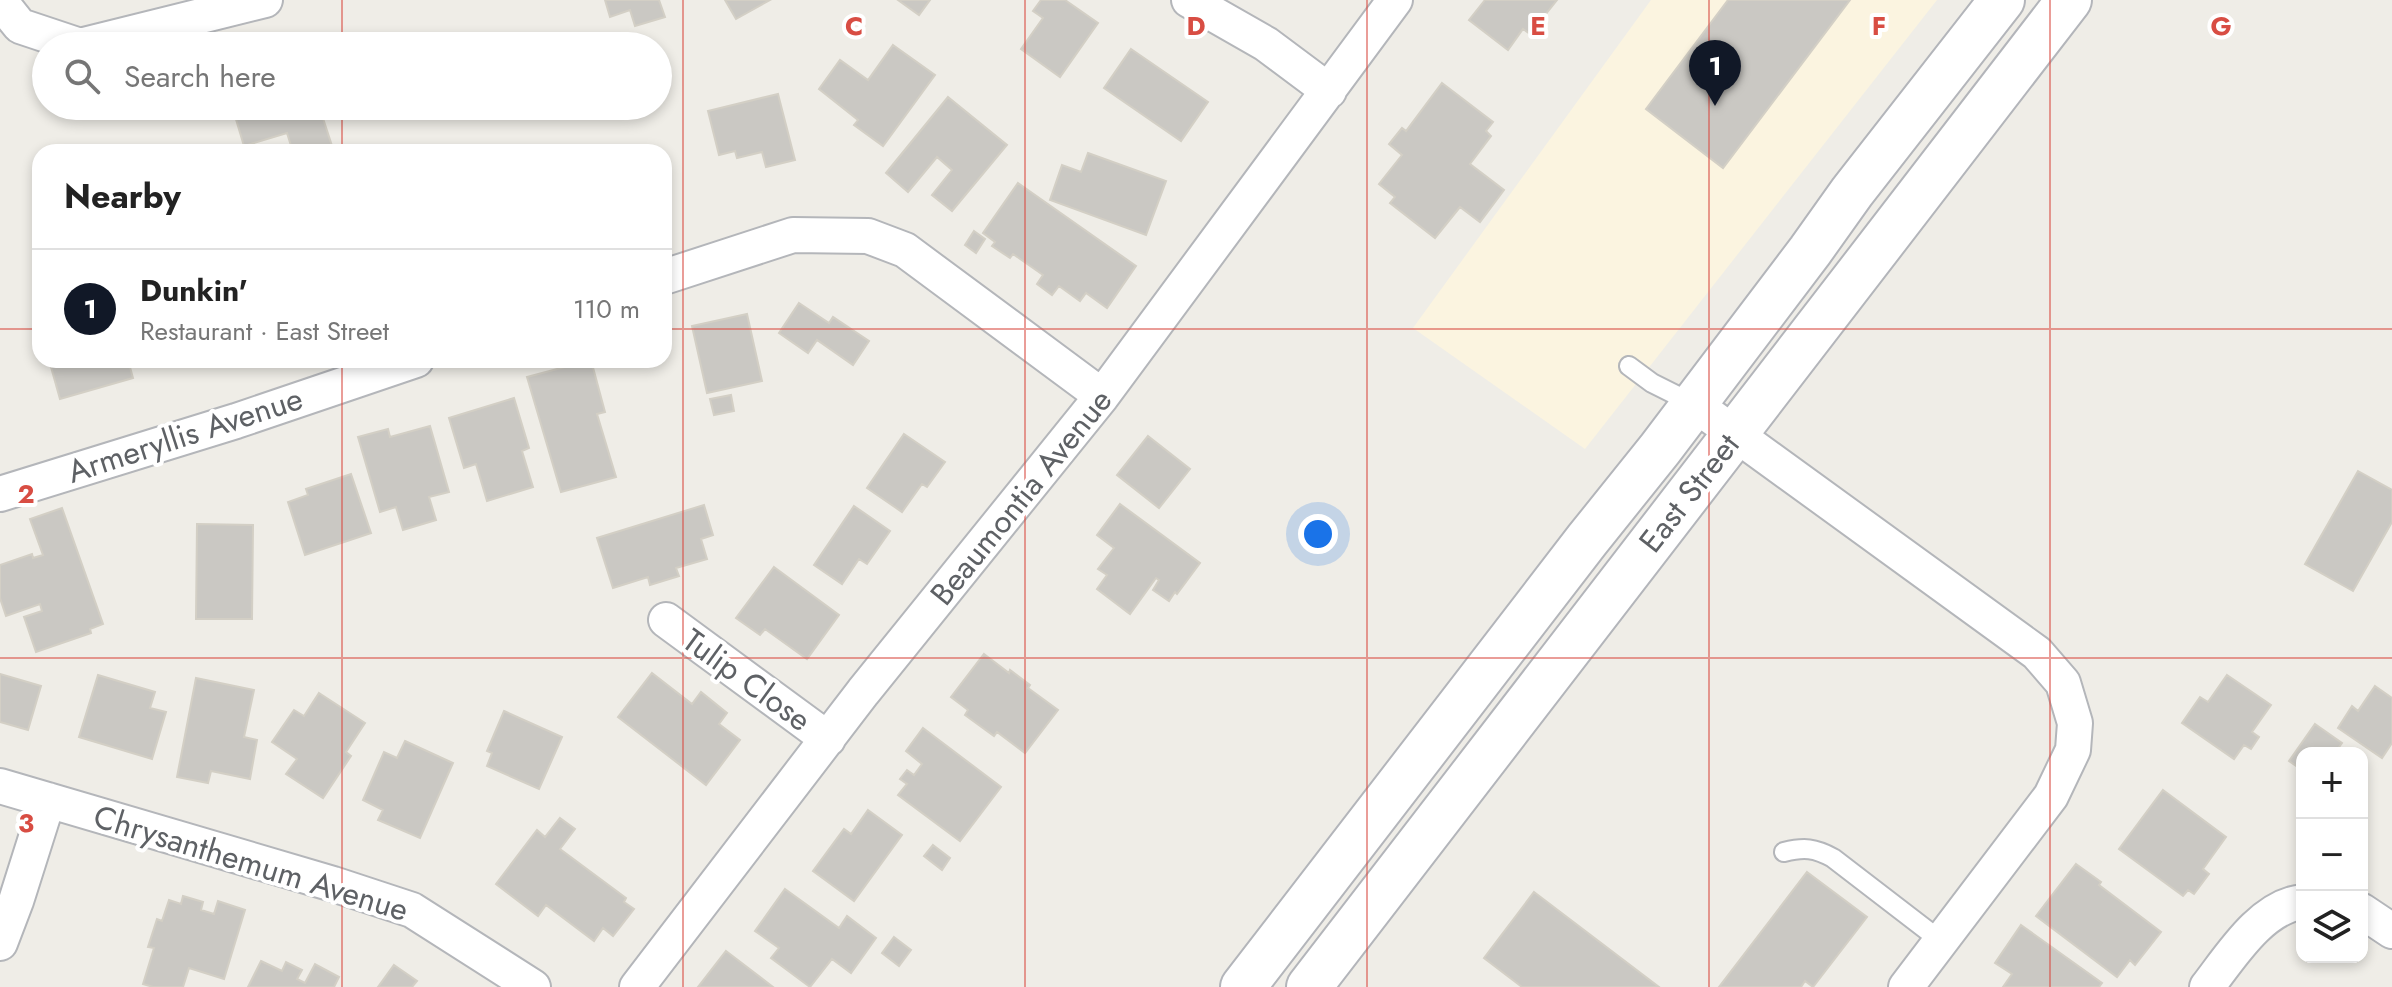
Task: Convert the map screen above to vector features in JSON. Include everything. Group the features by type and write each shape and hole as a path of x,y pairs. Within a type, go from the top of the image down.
{"main road":[{"name":"East Street","path":"1243,987 2002,0"},
{"name":"East Street","path":"1309,987 2069,0"}],"street":[{"path":"136,32 265,0"},
{"path":"1189,0 1266,44 1329,91"},
{"name":"Beaumontia Avenue","path":"637,987 863,692 1102,396 1395,0"},
{"path":"0,1 20,26 38,32"},
{"path":"672,274 793,235 868,236 905,250 1102,396"},
{"name":"Armeryllis Avenue","path":"0,494 236,421 392,368"},
{"path":"1694,404 2037,653 2063,683 2075,723 2073,750 2051,796 1906,987"},
{"name":"Tulip Close","path":"666,620 828,739"},
{"name":"Chrysanthemum Avenue","path":"0,786 412,910 533,987"},
{"path":"0,943 48,800"},
{"path":"2207,987 2247,935 2285,904 2296,903"},
{"path":"2368,915 2392,931"}],"lane":[{"path":"1629,366 1652,383 1694,404"},
{"path":"1784,852 1803,847 1818,849 1941,941"}],"shaded area":[{"path":"1651,0 1937,0 1585,449 1413,328"}],"building":[{"path":"605,0 659,0 665,17 635,26 630,10 610,17"},
{"path":"725,0 770,0 736,19"},
{"path":"898,0 930,0 919,15"},
{"path":"1041,0 1065,0 1098,23 1060,77 1021,49 1043,18 1033,11"},
{"path":"1485,0 1557,0 1530,34 1523,29 1508,50 1469,20"},
{"path":"1728,0 1850,0 1723,168 1646,109"},
{"path":"893,45 935,75 883,146 854,125 858,120 819,89 840,60 868,80"},
{"path":"1131,49 1208,102 1181,141 1104,88"},
{"path":"1442,83 1493,122 1486,131 1491,136 1470,164 1504,190 1480,222 1460,207 1435,238 1390,203 1395,197 1379,184 1402,155 1389,144 1402,128 1406,131"},
{"path":"778,94 795,160 766,167 762,152 737,158 735,151 719,155 708,111"},
{"path":"948,97 1007,145 952,211 932,195 952,170 937,157 908,192 886,173"},
{"path":"236,120 324,120 331,144 290,144 287,133 243,144"},
{"path":"1088,153 1166,181 1146,235 1050,200 1062,165 1081,172"},
{"path":"1018,183 1136,266 1107,308 1086,293 1080,301 1059,286 1052,295 1037,284 1043,275 1013,254 1010,258 992,246 995,242 983,233"},
{"path":"974,231 985,239 976,253 965,245"},
{"path":"799,303 829,323 833,317 869,341 853,365 817,340 808,353 779,333"},
{"path":"747,314 762,381 707,393 692,326"},
{"path":"51,368 130,368 133,378 60,399"},
{"path":"561,368 593,368 605,412 597,414 616,477 561,492 527,377"},
{"path":"731,395 734,411 714,415 710,399"},
{"path":"514,398 529,448 522,451 533,487 487,501 476,464 464,468 449,418"},
{"path":"430,426 449,492 429,497 436,520 403,530 396,507 380,512 358,437 388,429 390,437"},
{"path":"904,434 945,462 927,487 922,484 902,512 867,488"},
{"path":"1148,436 1190,469 1159,508 1117,475"},
{"path":"2358,471 2392,490 2392,522 2353,591 2305,564"},
{"path":"351,474 371,533 305,555 288,502 308,495 306,489"},
{"path":"1120,504 1200,563 1169,601 1153,590 1159,580 1156,578 1130,614 1097,589 1107,575 1098,569 1114,548 1097,535"},
{"path":"704,505 713,535 701,539 707,559 676,568 679,576 650,585 648,577 613,588 597,538"},
{"path":"854,506 890,531 867,564 859,559 842,584 814,565"},
{"path":"62,508 103,624 90,629 91,633 36,652 24,617 42,611 40,604 6,616 0,598 0,565 32,554 33,558 43,555 30,519"},
{"path":"197,524 253,525 252,619 196,619"},
{"path":"774,567 839,615 807,659 765,629 760,635 736,618"},
{"path":"984,654 1030,685 1028,688 1058,710 1025,753 997,732 994,736 965,715 968,710 951,697"},
{"path":"652,673 692,704 701,692 727,713 719,724 740,740 706,785 618,717"},
{"path":"0,674 41,686 28,730 0,722"},
{"path":"98,675 155,692 150,708 166,712 152,759 79,737"},
{"path":"2227,675 2271,705 2252,732 2259,737 2251,749 2244,745 2234,759 2182,723 2200,697 2208,702"},
{"path":"196,678 254,690 244,737 257,740 250,779 211,771 208,783 177,777"},
{"path":"2375,686 2392,698 2392,743 2382,758 2338,728 2352,706 2358,711"},
{"path":"319,693 365,723 346,752 351,756 323,798 286,774 297,759 272,742 294,710 304,716"},
{"path":"504,711 562,737 539,789 487,766 492,753 487,751"},
{"path":"2315,724 2342,743 2339,747 2299,747"},
{"path":"923,728 1001,787 960,841 898,795 907,784 900,779 907,770 914,775 922,764 906,751"},
{"path":"405,741 453,763 420,838 378,820 383,810 363,800 384,752 397,758"},
{"path":"2296,751 2296,766 2289,761"},
{"path":"2163,790 2226,837 2203,869 2209,874 2194,894 2188,890 2183,896 2119,849"},
{"path":"868,810 902,835 854,901 813,871 844,829 851,834"},
{"path":"560,818 575,829 560,849 626,898 624,902 634,909 613,936 603,928 594,941 546,905 538,916 496,884 537,830 545,837"},
{"path":"933,845 950,858 942,870 924,856"},
{"path":"2076,864 2161,932 2135,965 2130,960 2117,977 2036,916"},
{"path":"1807,872 1867,917 1813,987 1805,981 1801,987 1719,987"},
{"path":"785,889 839,928 847,916 876,938 851,973 832,959 810,987 771,958 779,948 755,931"},
{"path":"1534,892 1659,987 1522,987 1484,958"},
{"path":"183,896 203,902 201,910 214,914 218,901 245,910 224,979 189,968 183,987 143,984 154,948 148,947 157,919 162,921 169,900 181,904"},
{"path":"2021,925 2102,983 2099,987 2003,987 2012,974 1995,963"},
{"path":"894,937 911,950 899,966 882,953"},
{"path":"726,951 773,987 698,987"},
{"path":"261,961 282,971 286,962 302,970 297,979 305,983 315,964 339,977 334,987 248,987"},
{"path":"394,965 417,981 412,987 378,987"}],"place":[{"name":"Dunkin'","path":"1715,106"}]}
